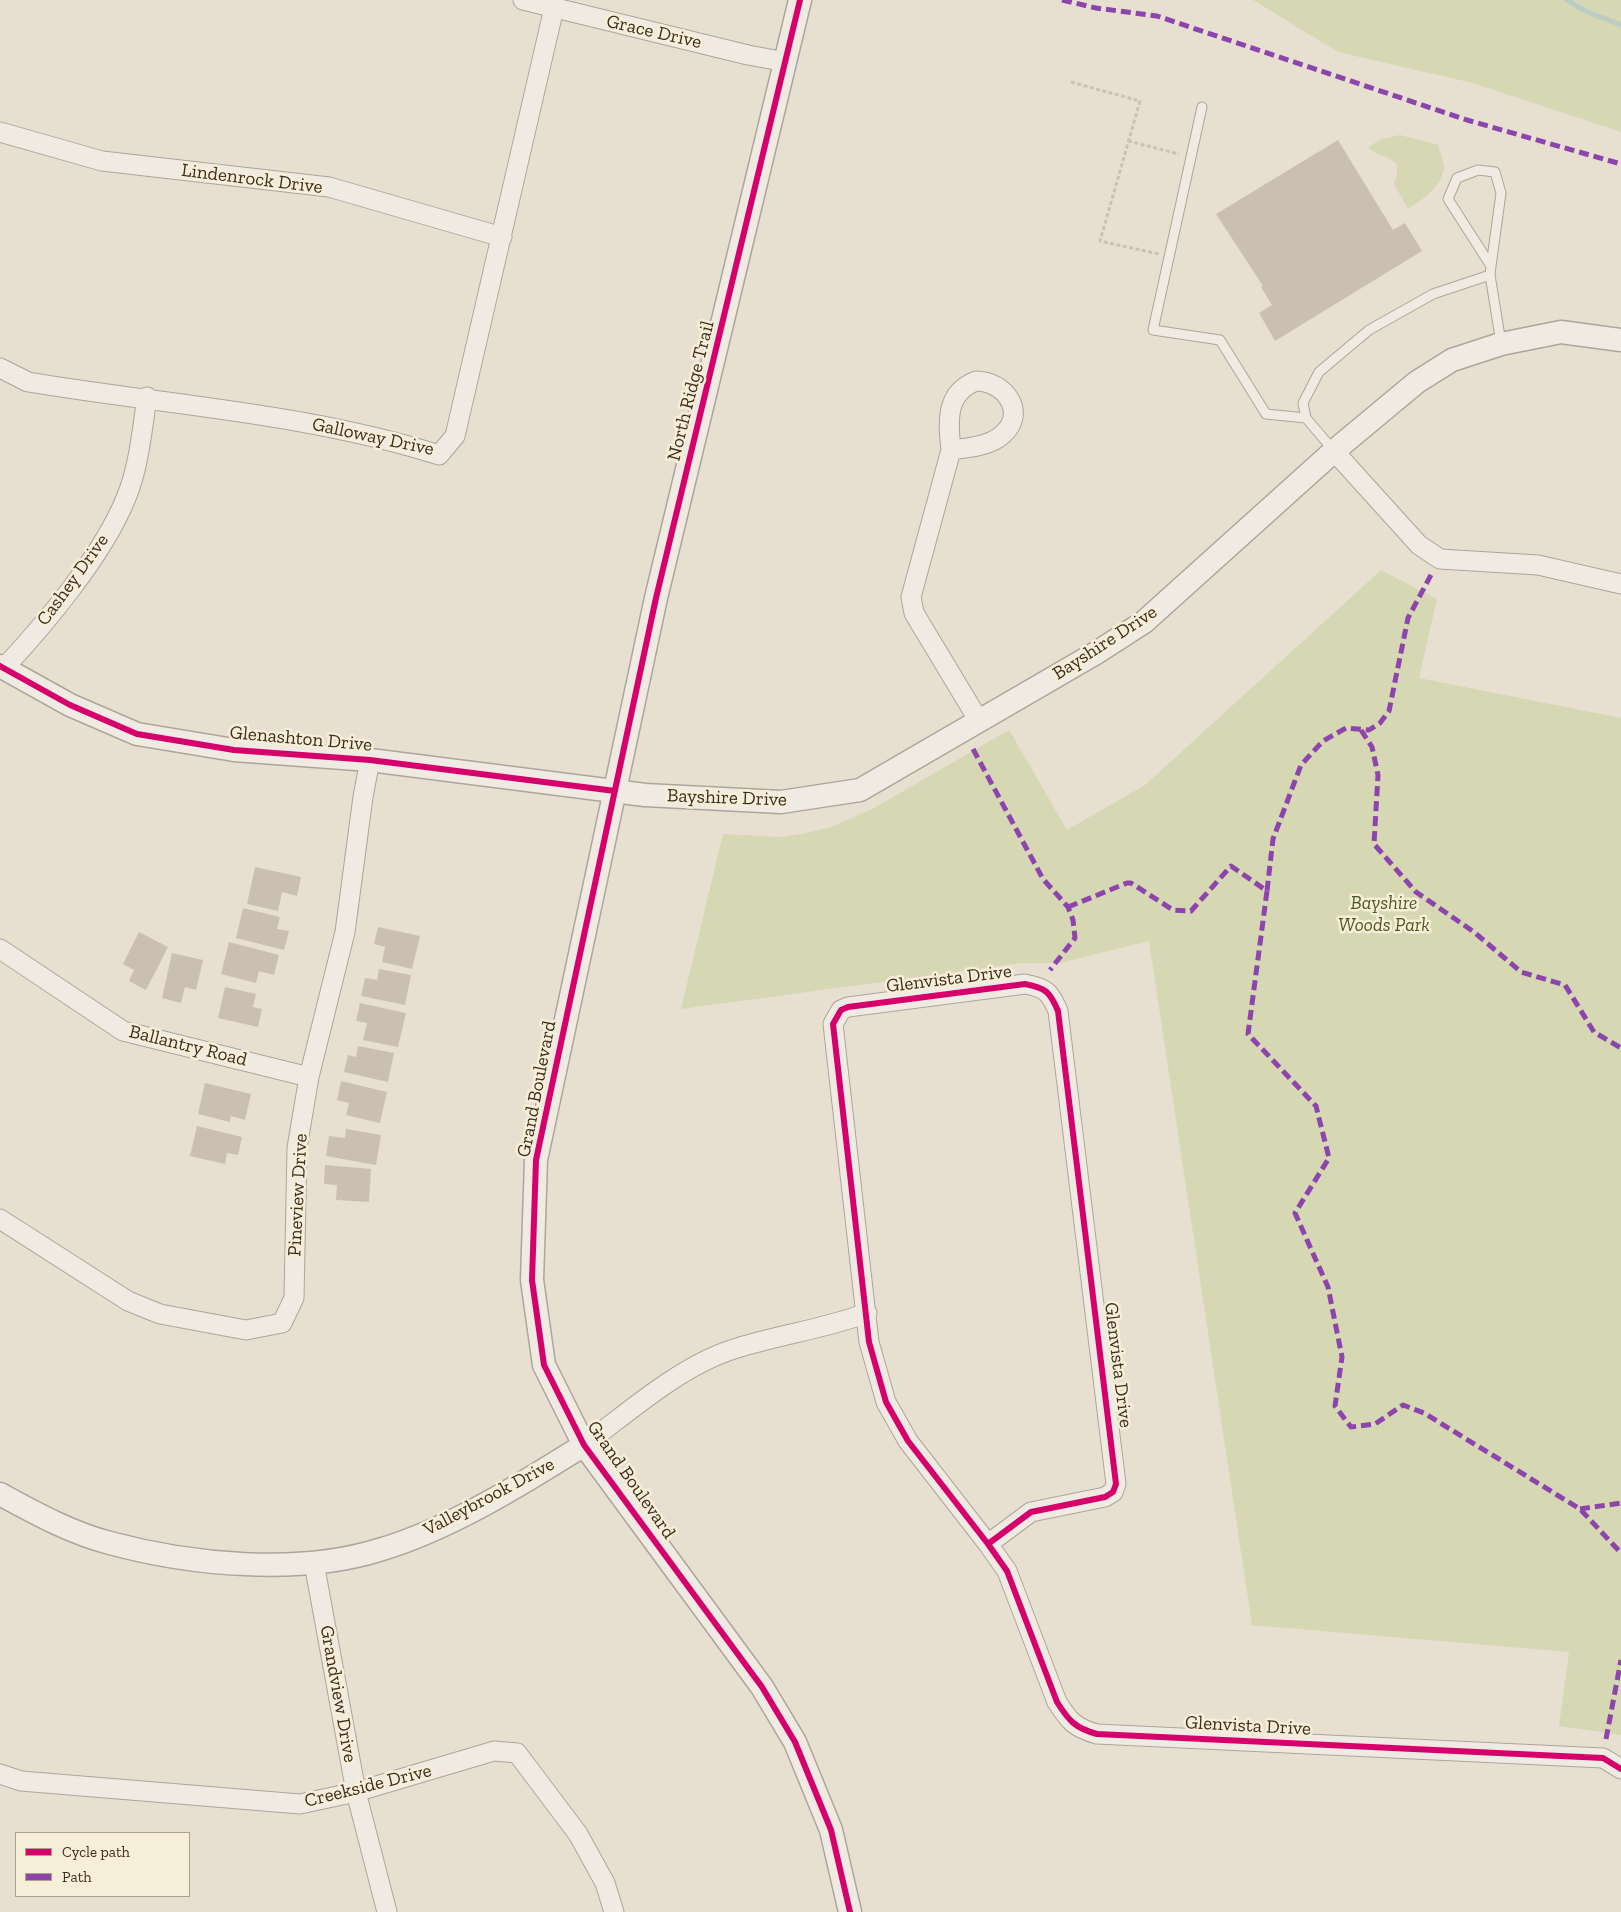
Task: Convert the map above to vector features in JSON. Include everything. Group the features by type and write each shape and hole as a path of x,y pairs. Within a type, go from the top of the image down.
{"street":[{"name":"Grace Drive","path":"523,0 786,62"},
{"name":"North Ridge Trail","path":"614,791 656,598 800,0"},
{"name":"Galloway Drive","path":"0,368 28,382 147,397 282,418 412,446 439,455 455,436 554,8"},
{"name":"Lindenrock Drive","path":"0,132 102,161 329,187 502,237"},
{"name":"Bayshire Drive","path":"614,791 644,795 780,802 860,790 1096,653 1144,622 1334,450 1417,382 1452,360 1501,344 1561,332 1621,340"},
{"name":"Cashey Drive","path":"2,667 25,646 97,553 126,498 139,449 147,397"},
{"path":"951,450 911,597 914,613 979,721"},
{"path":"1334,450 1419,545 1440,559 1538,565 1621,584"},
{"name":"Glenashton Drive","path":"2,667 70,705 138,734 234,750 370,760 614,791"},
{"name":"Pineview Drive","path":"0,1219 128,1301 160,1314 246,1330 282,1323 294,1298 297,1148 309,1077 345,932 363,797 370,760"},
{"name":"Grand Boulevard","path":"614,791 536,1160 532,1280 544,1364 584,1445 762,1686 795,1742 831,1830 850,1912"},
{"name":"Ballantry Road","path":"0,949 123,1031 309,1077"},
{"name":"Glenvista Drive","path":"988,1544 1031,1512 1105,1497 1113,1492 1116,1484 1058,1011 1052,996 1040,987 1025,984 855,1005 841,1010 833,1024 869,1342 886,1402 908,1441 1007,1571 1057,1702 1067,1718 1081,1729 1098,1734 1602,1758 1621,1769"},
{"name":"Valleybrook Drive","path":"0,1494 52,1522 110,1543 196,1560 283,1566 335,1561 380,1550 446,1524 584,1445 695,1367 733,1350 867,1314"},
{"name":"Grandview Drive","path":"314,1563 356,1792 387,1912"},
{"name":"Creekside Drive","path":"0,1774 21,1780 300,1804 356,1792 494,1751 517,1753 578,1834 606,1883 614,1912"}],"lane":[{"path":"1202,107 1153,330 1220,340 1266,414 1306,418"},
{"path":"1490,271 1448,199 1458,178 1478,170 1495,172 1501,193 1490,271 1501,344"},
{"path":"1334,450 1306,418 1303,403 1319,372 1369,330 1433,294 1490,271"}],"path":[{"path":"1071,82 1140,101 1100,241 1169,257"},
{"path":"1128,142 1191,157"}],"green space":[{"path":"1253,0 1621,0 1621,132 1473,83 1338,52"},
{"path":"1400,135 1438,145 1444,166 1442,175 1435,187 1408,209 1394,184 1397,165 1391,159 1375,153 1368,147 1382,139"},
{"name":"Bayshire Woods Park","path":"1381,570 1437,599 1419,678 1621,718 1621,1735 1559,1726 1569,1652 1252,1625 1149,941 1060,963 1022,963 681,1009 723,834 781,837 831,827 874,808 1009,730 1067,830 1145,785"}],"building":[{"path":"1338,140 1393,230 1405,223 1422,251 1275,341 1259,313 1272,305 1261,287 1263,286 1216,214"},
{"path":"255,867 301,877 297,896 282,892 278,911 247,904"},
{"path":"243,908 280,917 277,929 289,931 284,950 236,938"},
{"path":"378,927 420,936 412,969 382,962 385,947 374,944"},
{"path":"139,932 168,947 146,990 129,981 134,970 123,964"},
{"path":"229,942 279,955 274,975 259,971 256,983 221,974"},
{"path":"172,953 203,960 196,990 185,987 181,1003 162,998"},
{"path":"379,969 411,975 405,1005 361,996 365,978 377,980"},
{"path":"225,987 256,994 253,1007 262,1009 258,1027 218,1018"},
{"path":"360,1003 406,1013 398,1047 363,1040 367,1023 356,1021"},
{"path":"358,1046 394,1053 388,1082 344,1072 348,1055 356,1057"},
{"path":"341,1081 387,1092 380,1123 346,1115 349,1103 337,1100"},
{"path":"205,1083 251,1094 245,1120 231,1116 230,1122 198,1114"},
{"path":"197,1126 242,1137 238,1155 227,1153 225,1164 190,1156"},
{"path":"346,1129 381,1135 376,1165 326,1156 329,1136 345,1138"},
{"path":"325,1165 371,1169 369,1202 336,1200 337,1185 324,1184"}],"waterway":[{"path":"1567,0 1585,11 1621,25"}],"marked path":[{"path":"1062,0 1096,8 1157,16 1467,120 1621,164"},
{"path":"1068,907 1131,883 1173,910 1191,911 1231,866 1267,891 1273,839 1301,765 1323,741 1346,728 1369,730 1380,723 1389,711 1408,618 1432,573"},
{"path":"1361,730 1372,747 1378,775 1374,844 1416,892 1474,932 1521,972 1565,985 1594,1032 1621,1048"},
{"path":"973,749 1043,879 1068,907 1073,920 1075,938 1050,970"},
{"path":"1267,891 1248,1034 1316,1106 1329,1158 1295,1213 1328,1287 1342,1357 1335,1406 1351,1427 1375,1424 1403,1405 1424,1413 1580,1509 1621,1553"},
{"path":"1580,1509 1621,1503"},
{"path":"1606,1739 1621,1660"}],"cycle path":[{"path":"800,0 656,598 536,1160 532,1280 544,1365 584,1445 762,1687 795,1742 831,1830 850,1912"},
{"path":"0,666 70,705 137,734 234,750 370,760 615,791"},
{"path":"988,1544 1031,1512 1105,1497 1113,1492 1116,1484 1058,1011 1050,995 1043,989 1025,984 848,1007 841,1010 833,1024 869,1342 886,1402 908,1441 1007,1571 1057,1702 1065,1714 1073,1723 1097,1734 1603,1758 1621,1769"}]}
